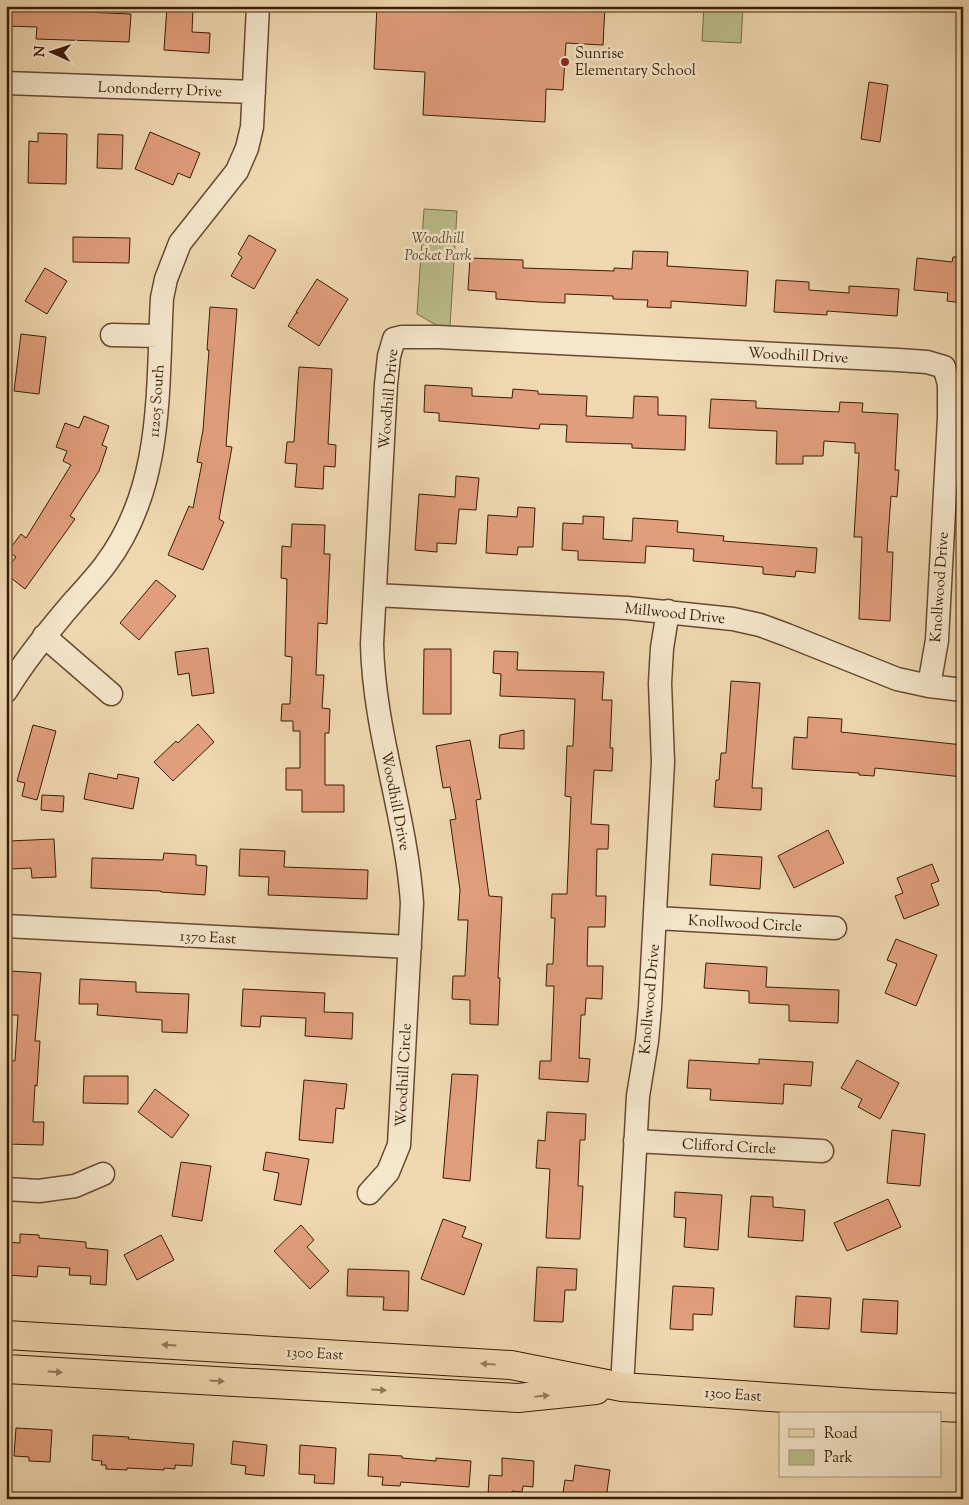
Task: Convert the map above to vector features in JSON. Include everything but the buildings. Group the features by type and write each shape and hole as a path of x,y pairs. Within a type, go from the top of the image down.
{"main road":[{"name":"1300 East","path":"6,1335 511,1365 622,1387 872,1404 963,1408"},
{"name":"1300 East","path":"6,1369 518,1398 622,1387"}],"street":[{"name":"11205 South","path":"6,691 19,668 44,636 105,565 125,534 140,499 150,463 156,425 162,298 166,279 180,243 237,170 247,148 252,127 258,6"},
{"name":"Londonderry Drive","path":"6,83 254,92"},
{"path":"112,335 160,336"},
{"name":"Woodhill Drive","path":"410,947 412,903 409,871 377,707 373,676 372,644 386,384 389,356 394,339 402,337 448,337 898,360 927,362 944,367"},
{"name":"Knollwood Drive","path":"929,686 937,640 949,418 949,384 944,367"},
{"name":"Millwood Drive","path":"375,594 668,611 733,619 760,625 897,679 929,686 963,690"},
{"name":"Knollwood Drive","path":"622,1387 638,1096 647,1042 656,918 663,762 661,657 668,611"},
{"path":"44,636 111,694"},
{"name":"Knollwood Circle","path":"656,918 835,928"},
{"name":"1370 East","path":"6,926 410,947"},
{"name":"Woodhill Circle","path":"369,1193 388,1172 399,1145 410,947"},
{"name":"Clifford Circle","path":"635,1141 822,1151"},
{"path":"6,1189 38,1191 75,1186 103,1174"}],"green space":[{"path":"704,6 743,6 741,43 702,41"},
{"name":"Woodhill Pocket Park","path":"424,209 457,211 450,326 438,326 417,314"}],"place":[{"name":"Sunrise Elementary School","path":"565,62"}]}
